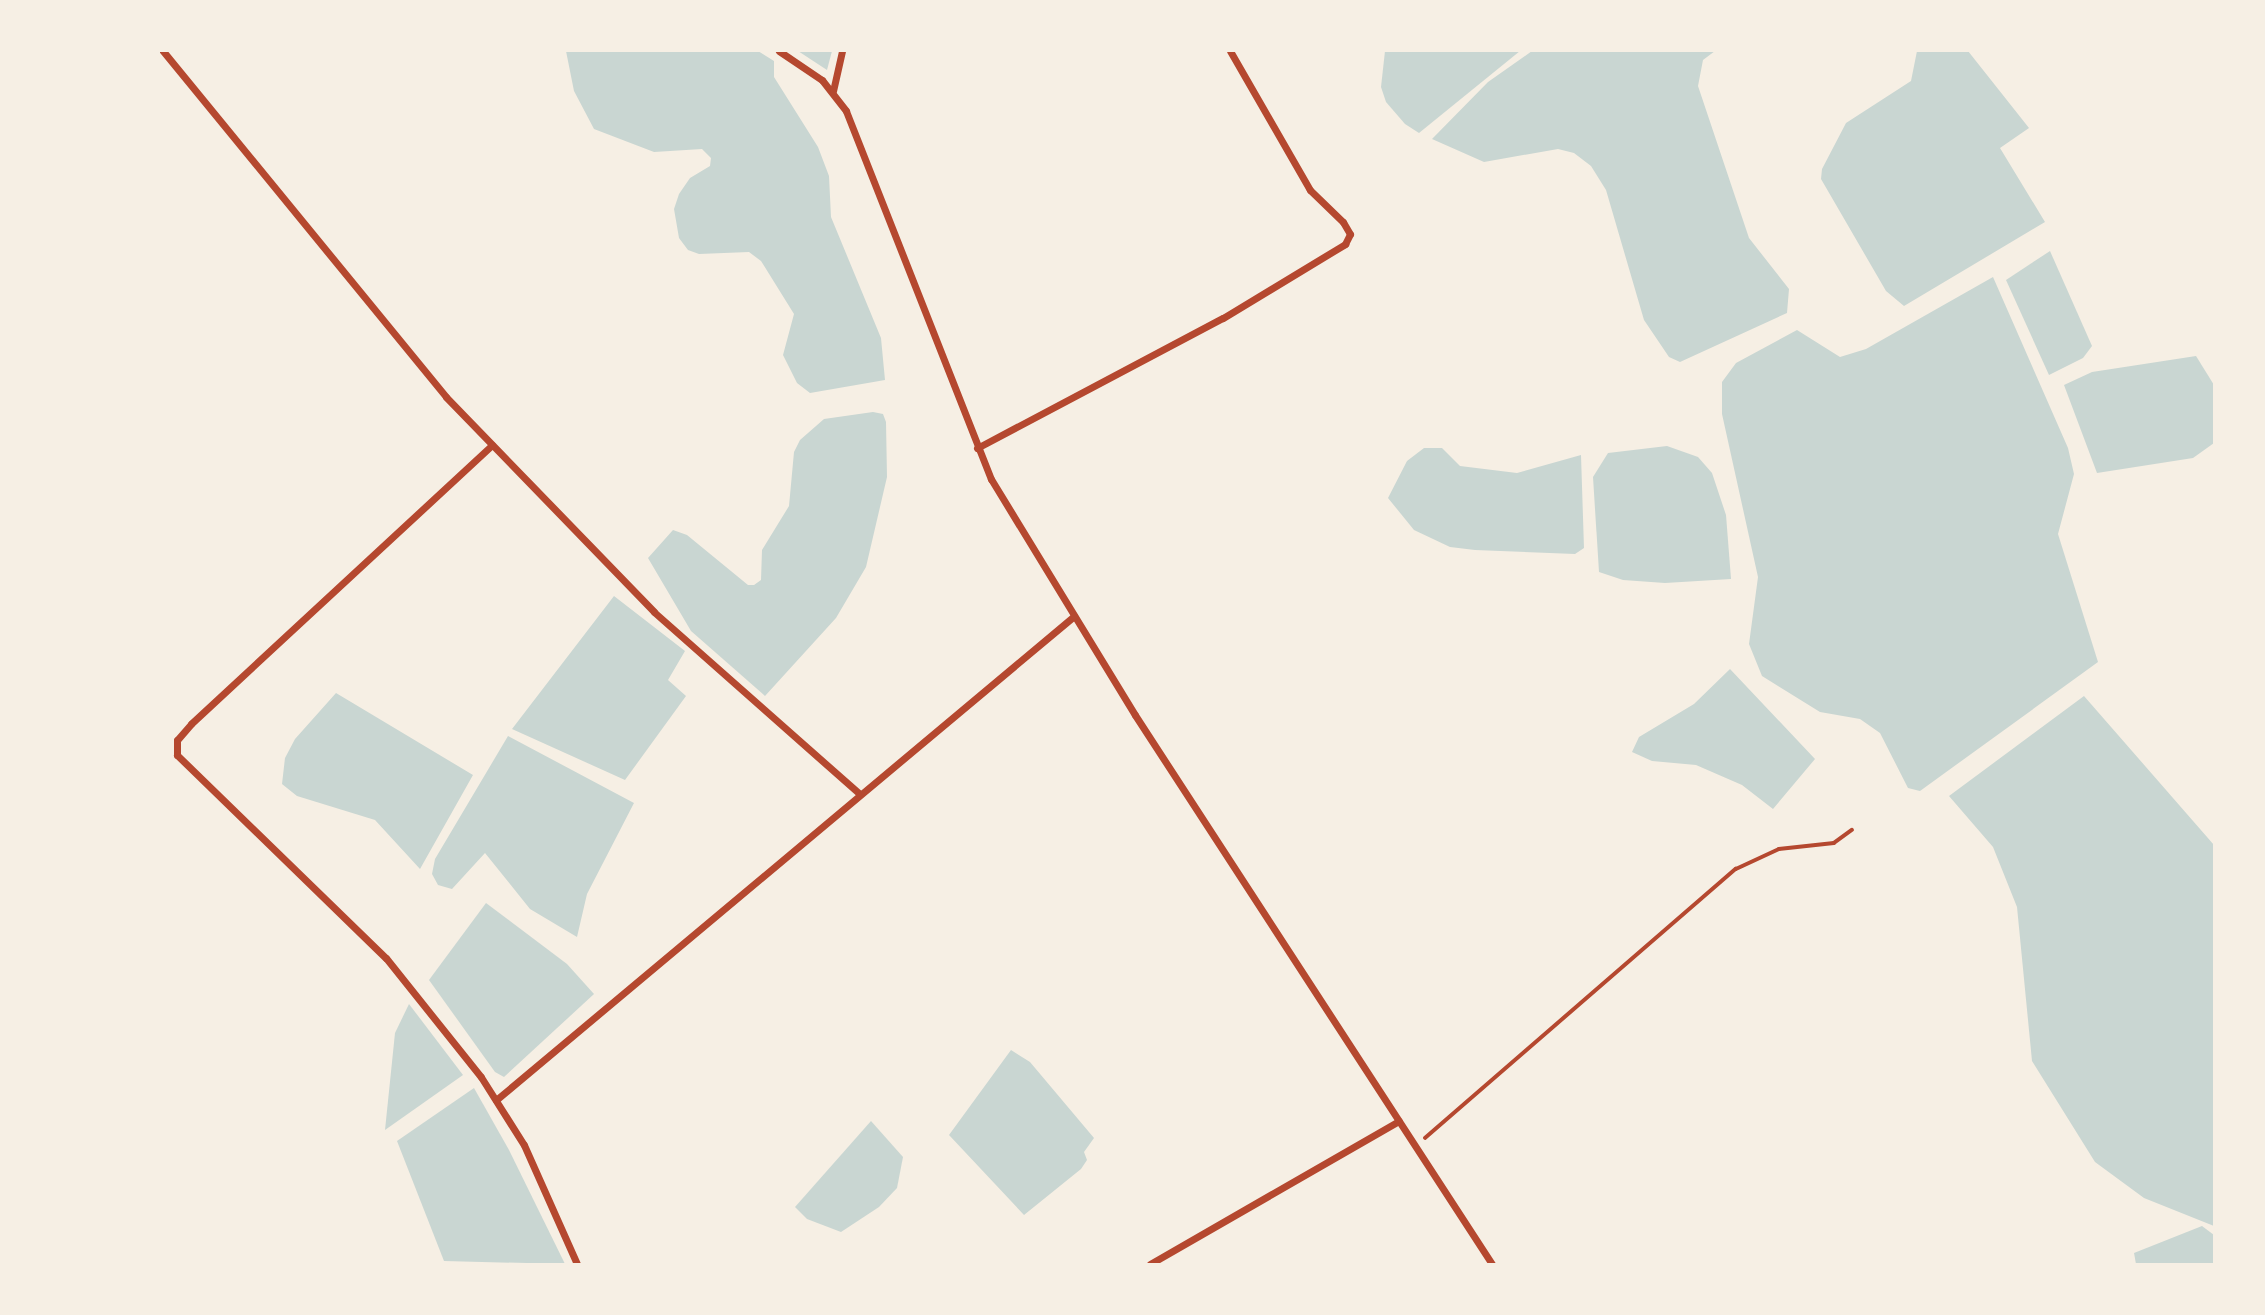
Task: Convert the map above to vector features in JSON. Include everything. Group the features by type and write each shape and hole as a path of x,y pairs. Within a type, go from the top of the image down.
{"street":[{"path":"163,51 446,397 654,612 860,794"},
{"path":"779,51 833,91 851,124 991,479 1074,616 1492,1264"},
{"path":"833,91 842,51"},
{"path":"977,447 1223,318 1345,244 1350,234 1343,222 1310,190 1230,51"},
{"path":"492,445 191,724 177,740 177,755 386,958 496,1100 524,1145 577,1264"},
{"path":"496,1100 621,1000 860,794 1074,616"},
{"path":"1150,1264 1399,1121"}],"path":[{"path":"1415,1146 1736,869 1779,849 1834,843 1852,830"}],"shaded area":[{"path":"566,51 758,51 774,61 774,77 818,147 829,176 831,217 881,338 885,380 810,393 797,383 783,355 794,314 761,261 749,252 699,254 688,250 679,238 674,209 679,194 690,178 710,166 711,158 702,149 654,152 594,129 574,91"},
{"path":"798,51 832,51 827,70"},
{"path":"1385,51 1520,51 1419,133 1405,124 1386,102 1381,87"},
{"path":"1532,51 1715,51 1703,60 1698,86 1749,238 1789,289 1787,313 1680,362 1669,357 1644,320 1606,190 1591,166 1574,153 1558,149 1484,162 1432,139 1488,82"},
{"path":"1917,51 1968,51 2029,128 2000,148 2045,222 1904,306 1886,291 1821,179 1822,169 1846,123 1911,81"},
{"path":"2050,251 2092,346 2083,358 2049,375 2006,280"},
{"path":"1993,277 2068,448 2074,474 2058,534 2098,662 1920,791 1908,788 1880,733 1860,719 1820,712 1762,676 1749,644 1758,577 1722,414 1722,382 1736,363 1797,330 1840,357 1866,349"},
{"path":"2196,356 2214,385 2214,443 2193,458 2097,473 2064,385 2092,372"},
{"path":"873,412 883,414 886,422 887,477 866,567 836,618 765,696 691,631 648,558 673,530 687,535 748,585 754,585 761,580 762,550 789,506 794,452 800,440 824,419"},
{"path":"1667,446 1698,457 1712,473 1726,515 1731,579 1665,583 1623,580 1599,572 1593,477 1608,453"},
{"path":"1424,448 1442,448 1460,466 1517,473 1581,455 1584,548 1575,554 1475,550 1450,547 1414,530 1388,498 1407,461"},
{"path":"614,596 685,651 668,680 686,696 625,780 512,729"},
{"path":"1730,669 1815,759 1773,809 1742,785 1696,765 1652,761 1632,752 1639,737 1694,704"},
{"path":"336,693 473,775 420,869 375,820 297,796 282,784 285,758 295,739"},
{"path":"2084,696 2214,845 2214,1226 2144,1198 2095,1162 2032,1061 2017,907 1993,847 1949,796"},
{"path":"508,736 634,803 587,894 577,937 530,909 485,853 452,889 438,885 432,874 435,859"},
{"path":"486,903 567,964 594,994 504,1077 495,1072 429,980"},
{"path":"409,1004 463,1075 385,1130 395,1033"},
{"path":"1011,1050 1030,1062 1094,1138 1084,1152 1087,1160 1081,1169 1024,1215 949,1135"},
{"path":"474,1088 509,1150 565,1264 444,1261 397,1141"},
{"path":"871,1121 903,1157 897,1188 879,1207 841,1232 807,1219 795,1207"},
{"path":"2202,1226 2214,1235 2214,1264 2136,1264 2134,1253"}]}
